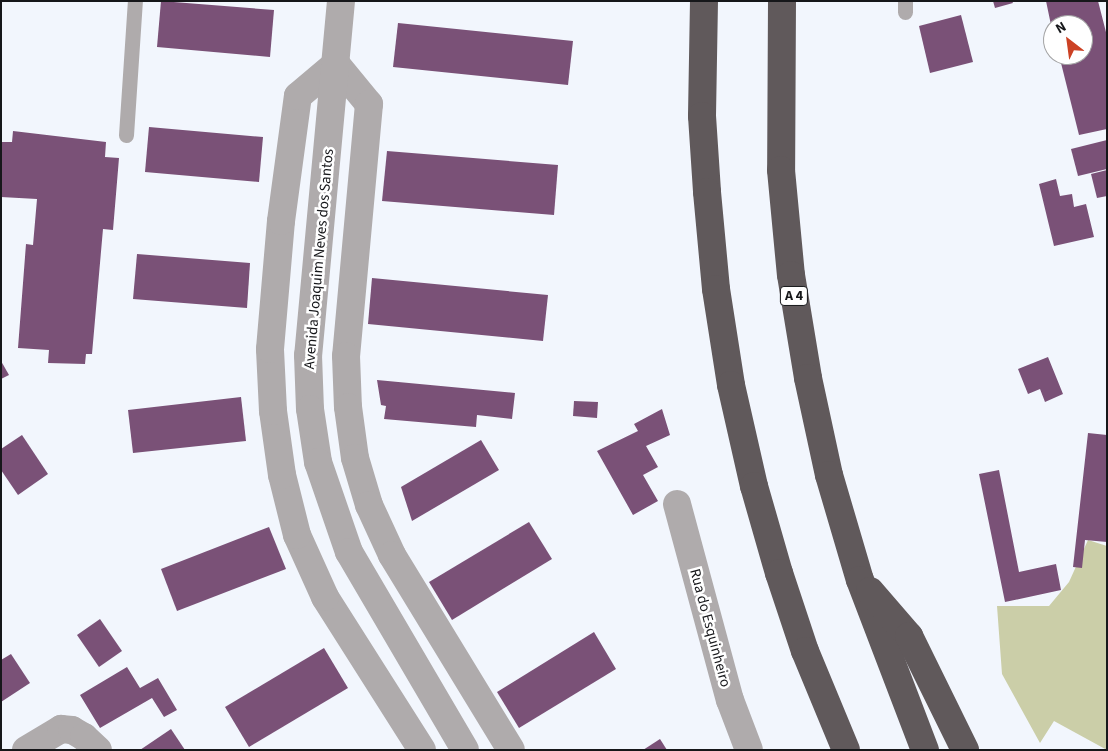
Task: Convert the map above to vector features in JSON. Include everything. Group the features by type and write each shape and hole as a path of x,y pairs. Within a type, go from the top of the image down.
{"highway":[{"path":"704,1 702,116 706,192 716,289 731,385 754,486 779,573 805,651 846,750"},
{"name":"A 4","path":"782,1 781,170 791,275 817,424 860,580 925,750"},
{"path":"860,580 909,636 965,750"}],"street":[{"name":"Avenida Joaquim Neves dos Santos","path":"341,1 308,355 310,409 318,462 349,552 464,750"},
{"path":"422,750 325,597 297,535 282,475 273,411 271,339 281,221 298,96 336,64 368,104 346,356 348,407 355,458 369,505 392,555 511,750"},
{"name":"Rua do Esquinheiro","path":"677,504 730,700 749,750"},
{"path":"26,750 61,729 72,730 84,736 98,750"}],"lane":[{"path":"126,135 135,1"}],"green space":[{"path":"1088,540 1107,546 1107,750 1054,721 1040,743 1002,674 997,606 1049,606 1069,582"}],"building":[{"path":"161,1 274,10 270,57 157,47"},
{"path":"993,1 1012,1 1013,3 995,8"},
{"path":"1046,1 1098,1 1107,36 1107,129 1079,135 1062,65 1093,65 1093,15 1049,15"},
{"path":"961,15 973,62 930,73 919,26"},
{"path":"398,23 573,41 568,85 393,67"},
{"path":"149,127 263,137 259,182 145,172"},
{"path":"13,131 106,142 105,157 119,158 113,230 103,229 92,354 86,354 85,364 48,363 49,350 18,348 26,244 33,245 37,199 1,197 1,142 12,142"},
{"path":"1107,140 1107,169 1078,176 1071,149"},
{"path":"387,151 558,165 554,215 382,201"},
{"path":"1107,170 1107,196 1097,198 1091,174"},
{"path":"1056,179 1060,196 1072,194 1074,207 1086,204 1094,237 1054,246 1039,184"},
{"path":"137,254 250,263 247,308 133,299"},
{"path":"372,278 548,295 543,341 368,324"},
{"path":"1048,357 1063,394 1045,402 1040,389 1028,394 1018,369"},
{"path":"1,361 9,375 1,379"},
{"path":"377,380 515,393 512,419 477,415 476,427 384,419 386,406 381,405"},
{"path":"241,397 246,441 133,453 128,410"},
{"path":"574,401 598,402 597,418 573,416"},
{"path":"662,409 670,435 646,446 658,467 643,475 658,501 633,515 597,451 638,431 634,424"},
{"path":"1088,433 1107,435 1107,542 1085,540 1082,568 1073,567"},
{"path":"22,435 48,474 18,495 1,470 1,449"},
{"path":"481,440 499,470 412,521 401,487"},
{"path":"999,470 1019,572 1056,564 1061,590 1005,602 979,474"},
{"path":"529,522 552,559 452,620 429,582"},
{"path":"269,527 286,569 177,611 161,569"},
{"path":"100,619 122,651 99,667 77,635"},
{"path":"594,632 616,669 519,728 497,692"},
{"path":"324,648 348,688 249,747 225,707"},
{"path":"11,654 30,683 1,702 1,660"},
{"path":"127,667 140,688 158,678 177,710 164,717 152,698 100,728 80,695"},
{"path":"171,729 185,750 140,750"},
{"path":"660,739 667,750 643,750"}]}
